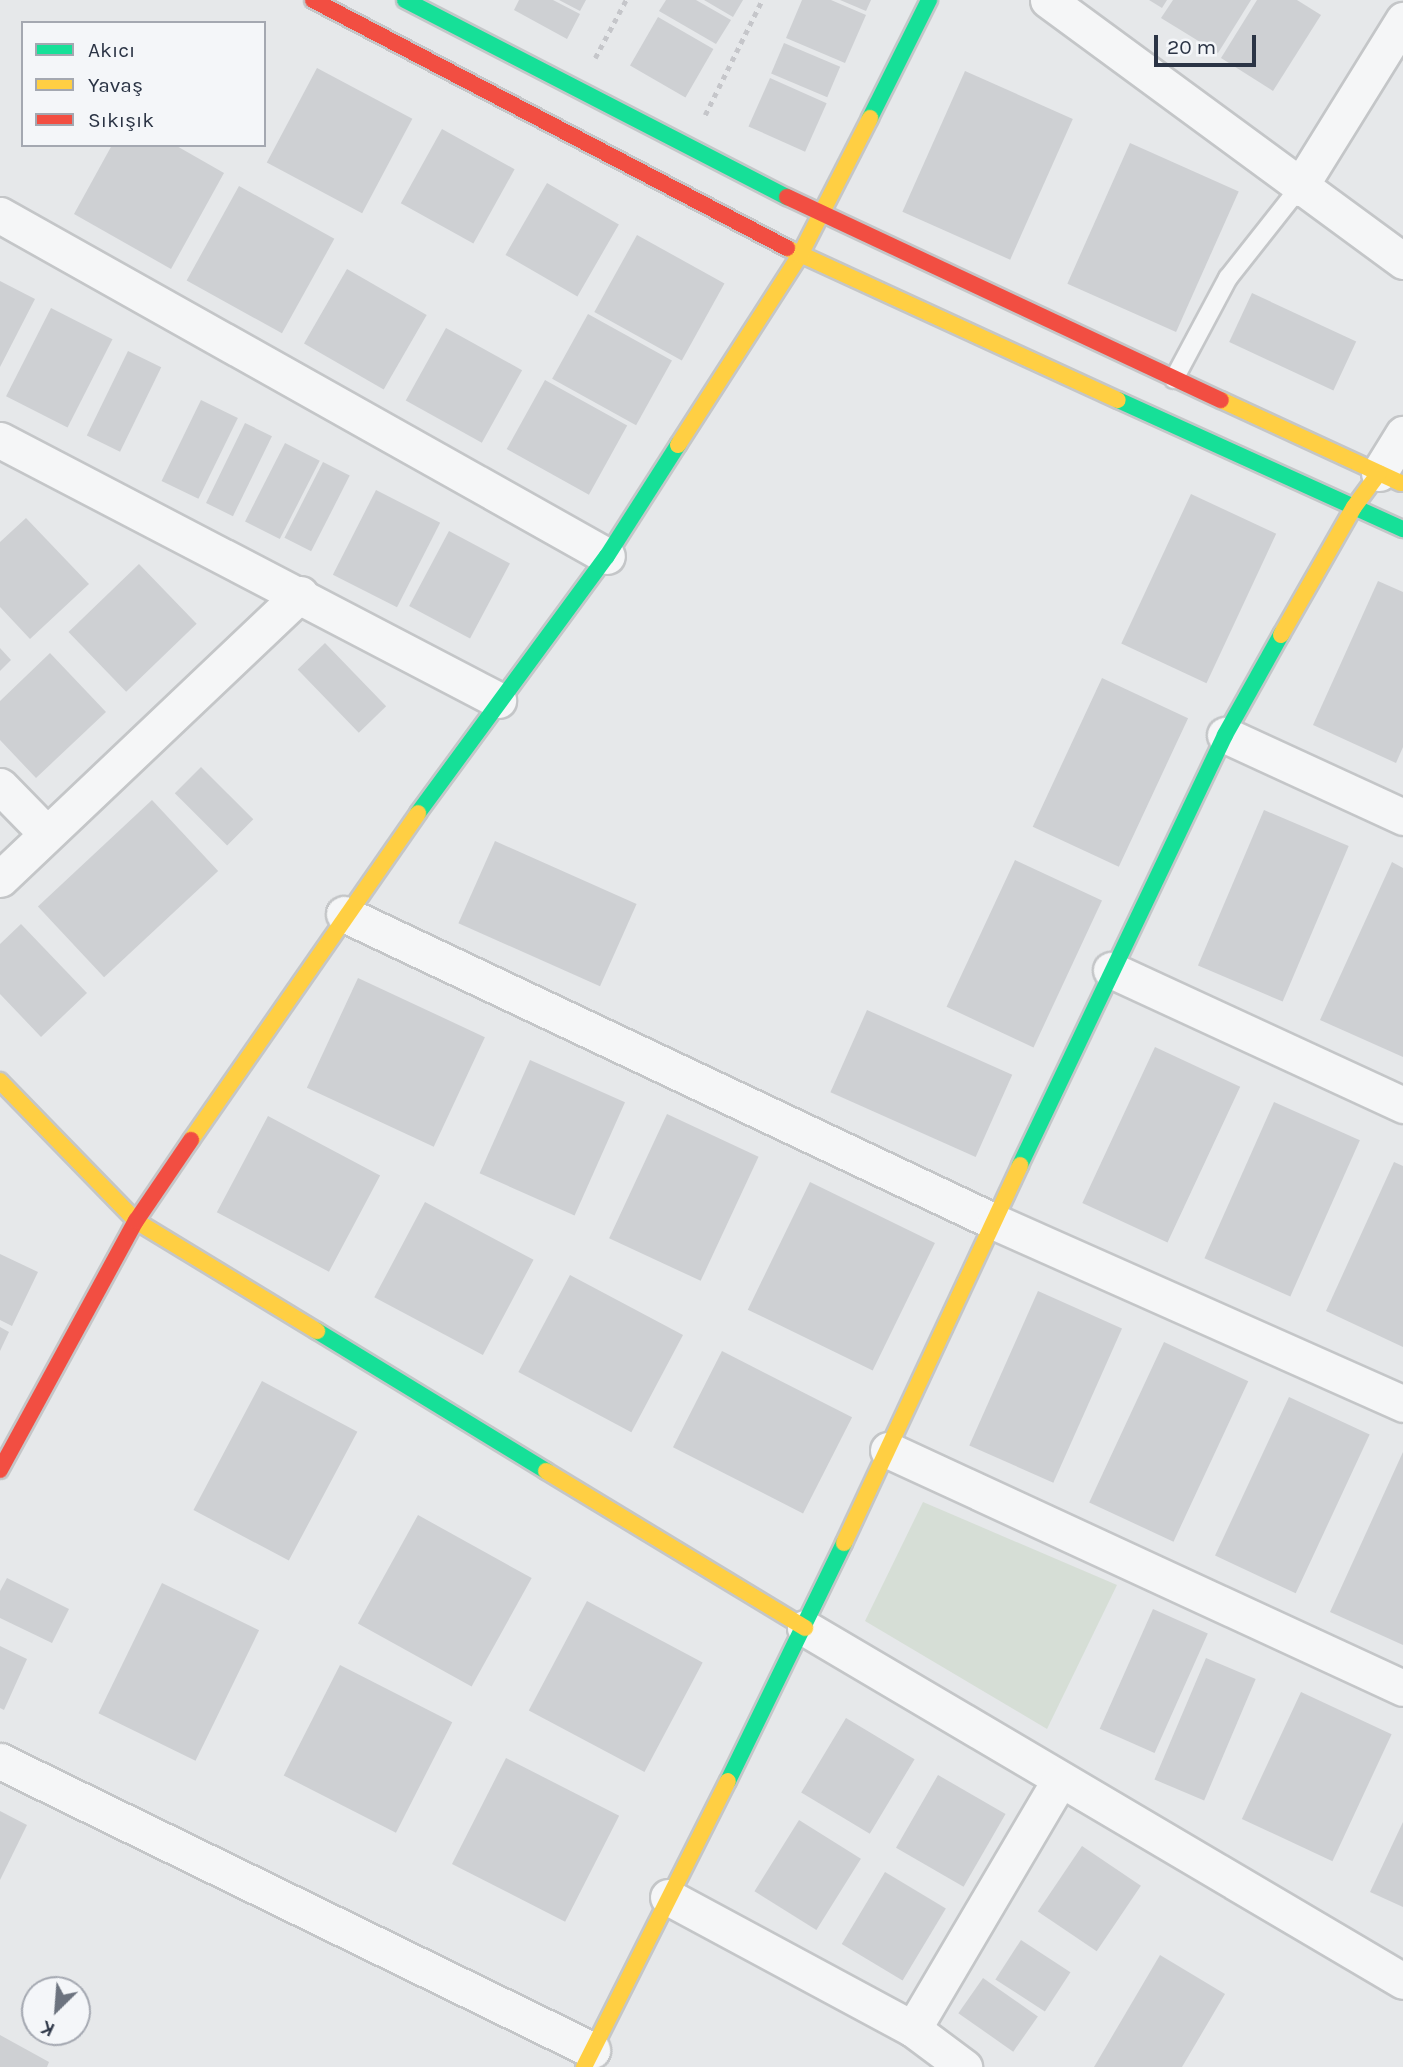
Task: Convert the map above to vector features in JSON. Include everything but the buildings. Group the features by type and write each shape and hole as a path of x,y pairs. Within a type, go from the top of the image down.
{"street":[{"path":"313,0 800,255 1403,529"},
{"path":"405,0 821,214 1391,478"},
{"path":"0,1471 136,1221 344,914 498,700 607,556 800,255 929,0"},
{"path":"1048,0 1299,188 1403,261"},
{"path":"1299,188 1403,20"},
{"path":"0,215 607,556"},
{"path":"0,1761 588,2058 805,1628 1111,970 1225,735 1354,507 1391,478 1403,434"},
{"path":"0,440 300,594 498,700"},
{"path":"0,879 300,594"},
{"path":"1225,735 1403,817"},
{"path":"0,786 47,834"},
{"path":"344,914 995,1222 1403,1404"},
{"path":"1111,970 1403,1105"},
{"path":"0,1081 136,1221 1059,1781 1403,1981"},
{"path":"888,1450 1403,1688"},
{"path":"913,2029 1059,1781"},
{"path":"668,1897 913,2029 964,2067"}],"lane":[{"path":"1174,379 1228,278 1299,188"}],"path":[{"path":"579,90 626,0"},
{"path":"689,146 762,0"}],"shaded area":[{"path":"923,1502 1117,1585 1047,1729 865,1621"}],"traffic: fast":[{"path":"405,0 787,197"},
{"path":"870,118 929,0"},
{"path":"1118,400 1403,529"},
{"path":"418,813 607,556 678,445"},
{"path":"1020,1165 1225,735 1281,635"},
{"path":"317,1331 546,1471"},
{"path":"728,1781 844,1543"}],"traffic: slow":[{"path":"678,445 800,255 870,118"},
{"path":"787,248 1118,400"},
{"path":"1221,400 1401,483"},
{"path":"1281,635 1354,507 1379,473"},
{"path":"191,1140 418,813"},
{"path":"0,1081 136,1221 317,1331"},
{"path":"844,1543 1020,1165"},
{"path":"546,1471 805,1628"},
{"path":"584,2067 728,1781"}],"traffic: jam":[{"path":"313,0 787,248"},
{"path":"787,197 1221,400"},
{"path":"0,1470 136,1221 191,1140"}]}
